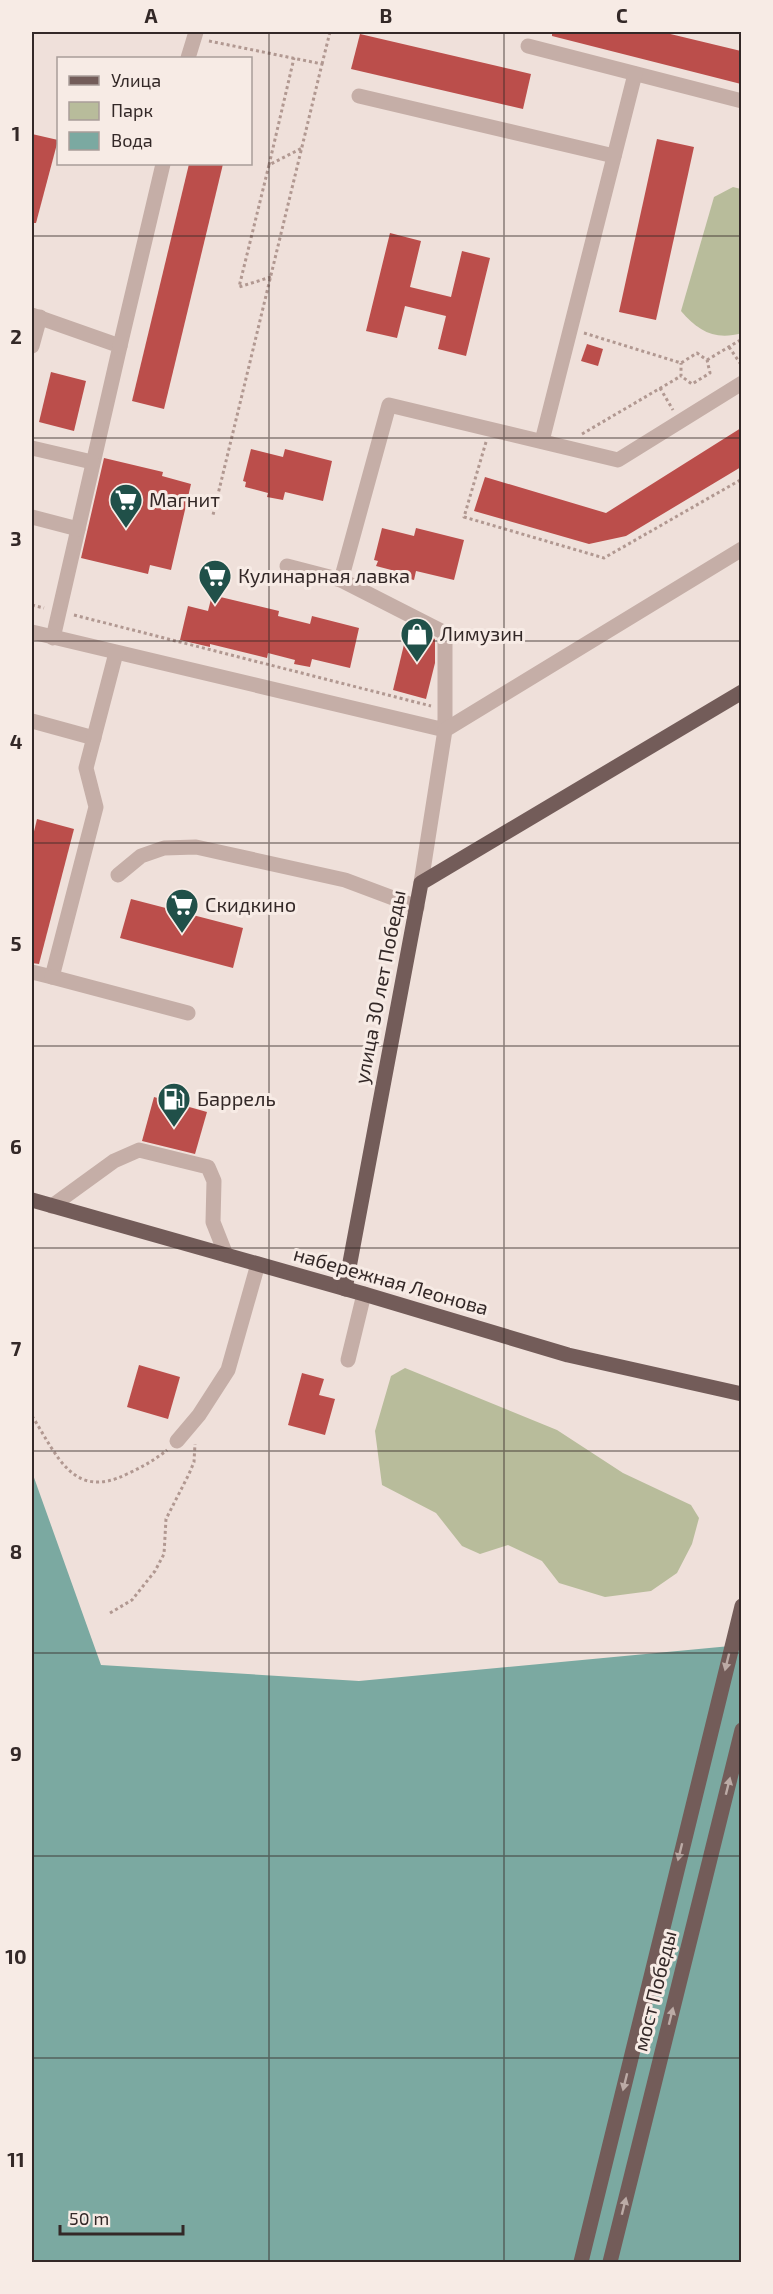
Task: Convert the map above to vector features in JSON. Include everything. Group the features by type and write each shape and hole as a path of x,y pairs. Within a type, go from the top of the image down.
{"main road":[{"name":"улица 30 лет Победы","path":"345,1288 421,883 741,692"},
{"name":"набережная Леонова","path":"32,1200 345,1288 568,1355 741,1395"},
{"path":"581,2262 741,1606"},
{"name":"мост Победы","path":"610,2262 741,1730"}],"street":[{"path":"188,57 196,32"},
{"path":"528,46 741,101"},
{"path":"542,441 635,74"},
{"path":"359,96 614,156"},
{"path":"53,638 163,165"},
{"path":"32,346 36,316 120,346"},
{"path":"341,580 389,405 618,460 741,383"},
{"path":"32,448 92,462"},
{"path":"32,517 78,529"},
{"path":"32,632 445,730 741,549"},
{"path":"287,566 341,580 445,633 445,730 421,883"},
{"path":"52,977 96,807 93,789 86,774 116,653"},
{"path":"32,721 94,738"},
{"path":"118,875 141,856 149,853 164,848 196,848 345,880 417,907"},
{"path":"32,972 188,1013"},
{"path":"52,1206 114,1161 139,1150 208,1167 214,1181 213,1222 226,1255"},
{"path":"177,1441 199,1415 228,1370 258,1264"},
{"path":"348,1360 364,1294"}],"path":[{"path":"213,515 330,32"},
{"path":"189,57 211,39 322,64"},
{"path":"271,277 239,287 294,58"},
{"path":"269,165 302,148"},
{"path":"570,329 681,363 697,354 707,360 710,373 692,384 681,376"},
{"path":"707,360 741,339"},
{"path":"729,347 741,366"},
{"path":"681,363 681,376"},
{"path":"563,445 681,376"},
{"path":"660,388 680,423"},
{"path":"490,429 464,517 604,558 741,479"},
{"path":"32,605 445,710"},
{"path":"110,1613 132,1600 155,1571 164,1554 166,1519 194,1462 199,1415"},
{"path":"32,1416 65,1468 80,1481 109,1483 156,1459 177,1441"}],"green space":[{"path":"733,187 741,189 742,333 723,336 701,329 681,311 714,197"},
{"path":"405,1368 557,1430 623,1473 691,1505 699,1518 692,1544 677,1573 651,1591 605,1597 559,1583 542,1561 508,1545 480,1554 462,1546 436,1513 382,1485 375,1431 391,1376"}],"water":[{"path":"32,1472 101,1665 359,1681 741,1645 741,2262 32,2262"}],"building":[{"path":"552,32 662,32 741,51 741,84 552,36"},
{"path":"360,34 531,74 523,109 351,69"},
{"path":"32,134 57,140 57,144 36,223 32,223"},
{"path":"657,139 694,147 656,320 619,312"},
{"path":"189,165 223,165 164,409 132,401"},
{"path":"390,233 421,241 410,287 451,297 462,251 490,258 466,356 438,349 446,316 405,306 397,338 366,331"},
{"path":"587,344 603,349 598,366 581,361"},
{"path":"51,372 86,381 74,431 39,422"},
{"path":"741,428 741,467 626,536 589,544 474,511 485,477 606,513"},
{"path":"251,449 283,457 285,449 332,461 323,501 285,492 283,500 267,497 268,493 245,487 246,482 243,481"},
{"path":"104,458 163,472 162,476 191,484 171,570 150,565 148,574 81,558"},
{"path":"382,528 414,536 416,528 464,540 454,580 416,571 414,580 398,576 399,572 376,566 378,561 374,560"},
{"path":"212,595 279,611 278,616 310,624 312,616 359,628 350,668 312,659 310,667 294,664 295,660 268,653 267,658 210,644 210,647 180,640 188,606 208,611"},
{"name":"Лимузин","path":"408,628 435,639 435,663 426,699 393,690"},
{"path":"37,819 74,829 39,964 32,963 32,840"},
{"path":"131,899 243,928 233,968 120,938"},
{"name":"Баррель","path":"154,1097 207,1112 195,1154 142,1141"},
{"path":"139,1365 180,1377 168,1419 127,1407"},
{"path":"302,1373 324,1379 319,1395 335,1399 325,1435 288,1425"}],"place":[{"name":"Магнит","path":"126,529"},
{"name":"Кулинарная лавка","path":"215,605"},
{"name":"Лимузин","path":"417,663"},
{"name":"Скидкино","path":"182,934"},
{"name":"Баррель","path":"174,1128"}]}
